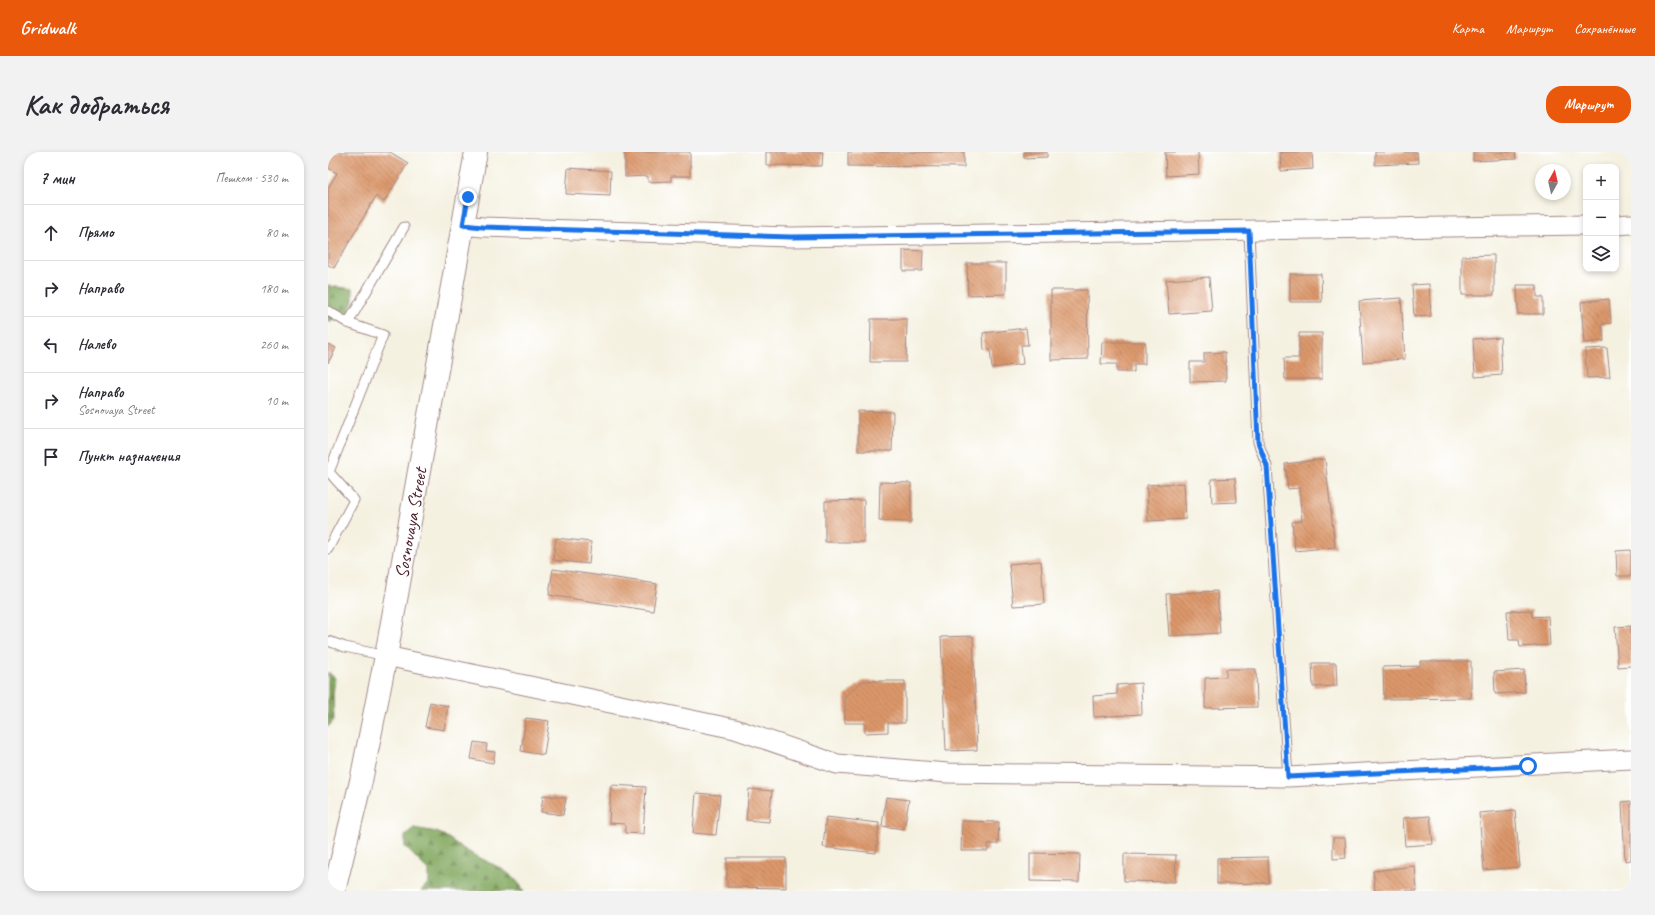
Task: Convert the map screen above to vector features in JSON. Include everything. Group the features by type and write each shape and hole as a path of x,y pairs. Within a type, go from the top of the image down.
{"street":[{"name":"Sosnovaya Street","path":"334,891 361,781 386,656 476,152"},
{"path":"1619,225 1631,224"},
{"path":"463,225 483,227 791,237 1583,225"},
{"path":"386,656 735,729 836,764 948,773 1288,777 1631,759"}],"lane":[{"path":"348,323 404,227"},
{"path":"1249,231 1258,442 1267,466 1288,777"},
{"path":"328,311 348,323 384,335 328,472 354,500 328,549"},
{"path":"328,641 345,647 386,656"}],"green space":[{"path":"328,284 330,286 353,289 353,301 349,312 328,322"},
{"path":"328,672 335,678 333,694 334,720 328,727"},
{"path":"414,828 436,832 446,837 467,851 506,872 519,883 524,891 421,891 429,882 429,871 405,847 405,835"}],"building":[{"path":"328,152 390,152 408,163 384,202 376,196 334,268 328,265 328,188 337,173 328,168"},
{"path":"625,152 690,152 690,176 671,176 671,181 648,182 648,176 625,177"},
{"path":"766,152 823,152 822,166 766,165"},
{"path":"848,152 964,152 964,167 848,166"},
{"path":"1024,152 1047,152 1047,157 1024,158"},
{"path":"1165,152 1198,152 1199,174 1166,176"},
{"path":"1280,152 1312,152 1313,169 1281,171"},
{"path":"1375,152 1417,152 1418,163 1375,165"},
{"path":"1473,152 1515,152 1516,159 1473,161"},
{"path":"568,168 611,171 610,196 566,194"},
{"path":"903,250 923,251 922,271 903,271"},
{"path":"1494,255 1494,295 1462,295 1462,256"},
{"path":"967,263 1006,263 1006,294 968,295"},
{"path":"1290,274 1321,274 1322,302 1290,302"},
{"path":"1209,277 1212,311 1169,314 1166,280"},
{"path":"1429,284 1431,316 1414,317 1412,285"},
{"path":"1517,285 1537,285 1537,297 1543,297 1543,314 1518,314"},
{"path":"1051,290 1087,290 1088,359 1051,360"},
{"path":"1401,298 1405,359 1363,362 1359,301"},
{"path":"1609,299 1611,323 1602,324 1604,341 1584,343 1581,302"},
{"path":"871,319 907,319 906,362 870,362"},
{"path":"1026,328 1028,345 1021,345 1023,364 992,368 990,349 984,350 983,333"},
{"path":"1299,333 1322,333 1322,379 1285,379 1284,358 1299,358"},
{"path":"1500,337 1502,375 1475,377 1473,339"},
{"path":"1102,342 1145,342 1145,364 1134,364 1134,372 1117,372 1117,364 1101,364"},
{"path":"328,344 336,348 328,363"},
{"path":"1607,348 1610,377 1587,378 1585,349"},
{"path":"1225,352 1226,381 1190,382 1190,362 1204,362 1204,353"},
{"path":"858,411 893,412 892,451 858,451"},
{"path":"1325,459 1335,547 1295,551 1292,522 1302,521 1299,488 1288,489 1285,464"},
{"path":"1235,478 1237,502 1212,503 1211,479"},
{"path":"880,482 911,483 911,522 879,521"},
{"path":"1184,483 1186,519 1148,521 1147,485"},
{"path":"864,500 864,542 825,542 825,501"},
{"path":"556,538 591,542 589,564 553,560"},
{"path":"1631,550 1631,576 1617,576 1616,551"},
{"path":"1041,561 1044,604 1013,606 1009,564"},
{"path":"553,569 657,584 653,611 549,595"},
{"path":"1217,591 1220,633 1169,636 1166,594"},
{"path":"1532,610 1532,617 1548,616 1550,645 1520,647 1519,640 1509,640 1507,611"},
{"path":"1631,626 1631,666 1618,667 1615,627"},
{"path":"973,636 977,750 946,751 941,637"},
{"path":"1420,661 1471,661 1471,698 1384,699 1383,667 1420,666"},
{"path":"1312,663 1336,663 1337,686 1313,687"},
{"path":"1226,669 1256,669 1257,707 1205,708 1205,678 1226,677"},
{"path":"1524,670 1525,692 1495,694 1494,672"},
{"path":"863,681 905,681 905,723 888,723 888,732 865,733 865,723 845,723 845,696"},
{"path":"1141,683 1142,714 1094,717 1093,696 1117,694 1117,685"},
{"path":"430,702 448,706 444,730 425,727"},
{"path":"526,718 549,721 544,755 521,751"},
{"path":"474,742 487,744 486,751 495,752 493,763 471,759"},
{"path":"611,785 646,787 643,834 625,833 625,824 609,823"},
{"path":"749,789 772,791 769,822 746,820"},
{"path":"696,793 720,795 716,835 693,833"},
{"path":"543,795 566,798 563,815 541,812"},
{"path":"886,797 909,800 904,829 882,826"},
{"path":"1631,801 1631,860 1625,861 1622,802"},
{"path":"1515,810 1520,867 1484,870 1479,813"},
{"path":"1430,816 1433,844 1405,846 1403,818"},
{"path":"826,817 879,823 876,853 823,847"},
{"path":"962,821 999,822 998,844 988,844 988,851 961,851"},
{"path":"1333,838 1345,838 1346,858 1333,859"},
{"path":"1030,853 1080,854 1079,882 1030,881"},
{"path":"1124,854 1176,855 1175,882 1124,881"},
{"path":"1268,857 1269,883 1217,884 1217,858"},
{"path":"727,858 786,858 786,888 727,887"},
{"path":"1415,866 1417,891 1375,891 1373,871"}],"route":[{"path":"468,197 463,225 483,227 791,237 1249,231 1258,442 1267,466 1288,777 1528,766"}]}
